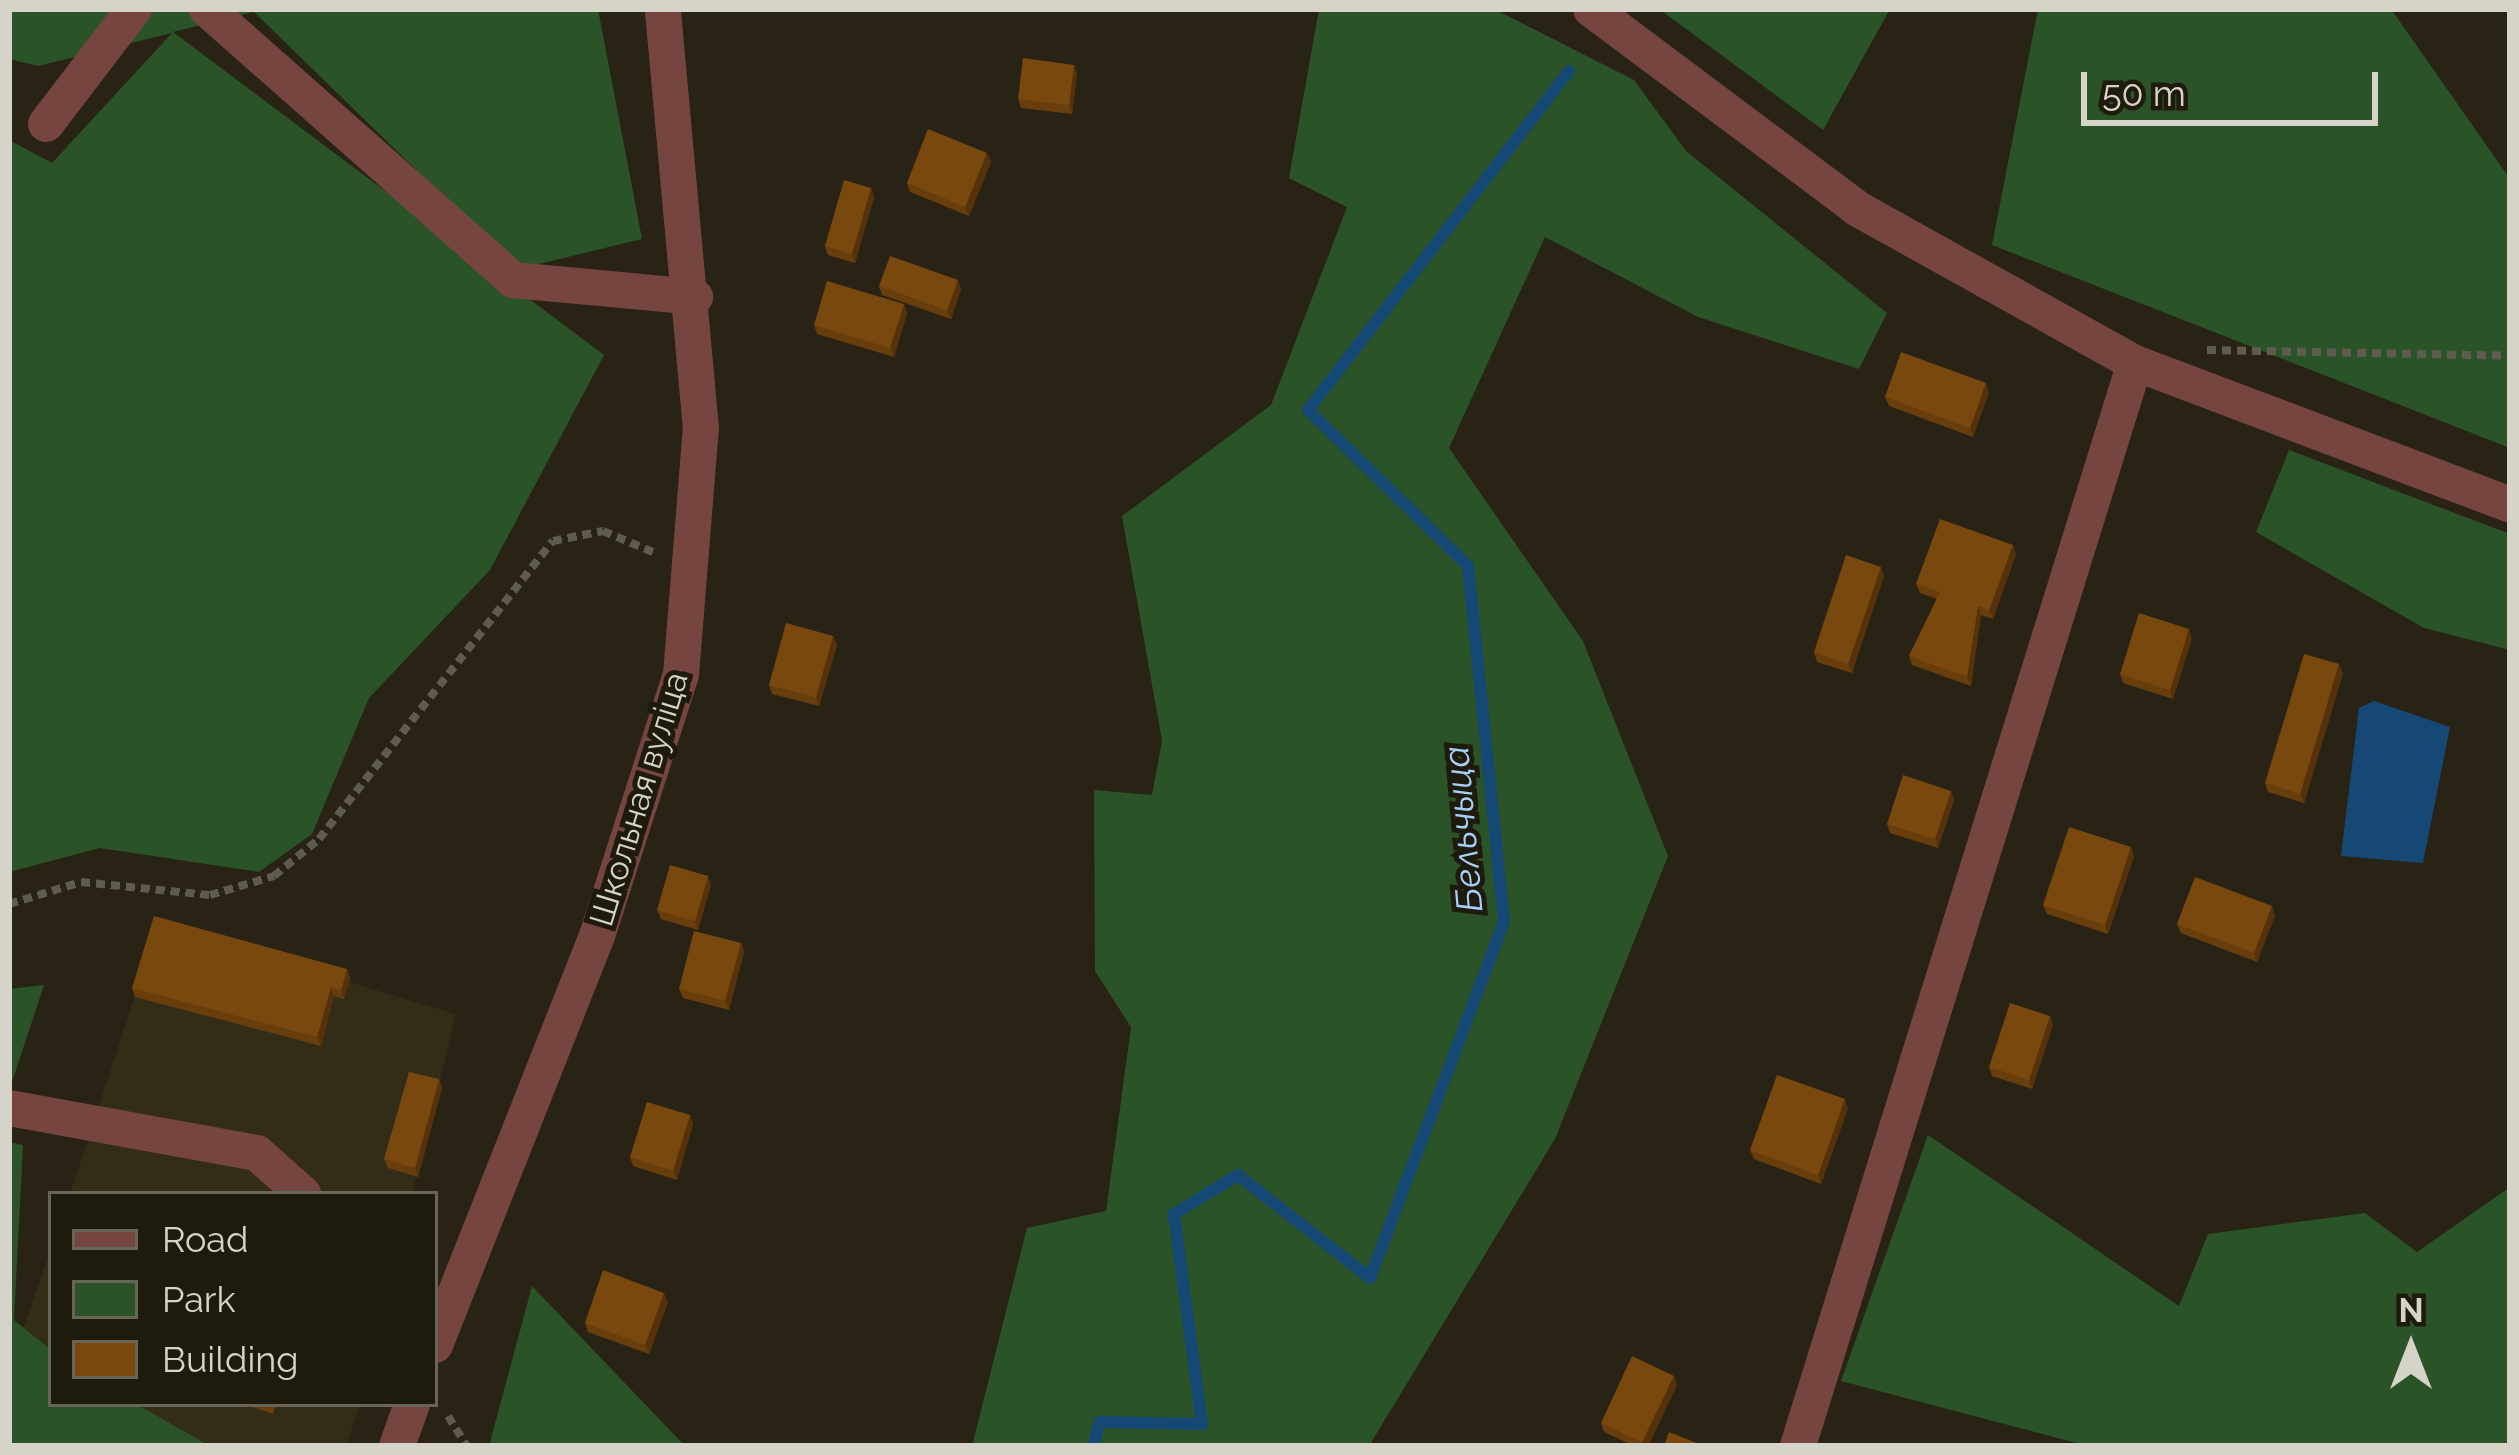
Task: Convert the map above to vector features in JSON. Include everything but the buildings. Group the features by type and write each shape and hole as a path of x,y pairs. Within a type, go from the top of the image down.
{"street":[{"path":"46,124 134,9"},
{"path":"206,9 513,280 695,297"},
{"name":"Школьная вуліца","path":"438,1337 612,891 676,694 692,592 695,297 663,9"},
{"path":"1591,9 1858,209 2135,363 2510,506"},
{"path":"1798,1446 2135,363"},
{"path":"9,1108 257,1153 300,1191"},
{"path":"397,1446 411,1407"}],"path":[{"path":"2199,352 2242,344 2510,356"},
{"path":"9,904 81,882 210,895 274,876 319,838 553,541 630,538 692,592"},
{"path":"438,1399 466,1446"}],"shaded area":[{"path":"158,925 456,1014 413,1191 71,1191"},
{"path":"48,1258 48,1393 9,1369"},
{"path":"86,1407 359,1407 346,1446 196,1446"}],"green space":[{"path":"9,9 598,9 642,239 518,269 254,12 173,32 604,355 490,570 369,698 312,834 259,872 100,848 9,872 9,140 52,163 172,33 38,66 9,59"},
{"path":"1319,9 1494,9 1634,80 1686,151 1887,313 1859,369 1698,317 1545,237 1449,448 1583,641 1668,856 1555,1139 1369,1446 972,1446 1027,1228 1106,1211 1131,1027 1095,971 1094,790 1152,795 1162,741 1122,516 1271,405 1347,207 1289,178"},
{"path":"1659,9 1890,9 1823,130"},
{"path":"2038,9 2391,9 2510,179 2510,448 1992,245"},
{"path":"2289,450 2510,534 2510,650 2424,628 2256,532"},
{"path":"44,985 13,1079 9,1078 9,989"},
{"path":"1928,1135 2179,1306 2208,1234 2365,1213 2417,1252 2510,1187 2510,1446 2088,1446 1841,1381"},
{"path":"9,1142 23,1145 14,1320 48,1348 48,1407 141,1407 210,1446 9,1446"},
{"path":"532,1286 685,1446 489,1446"}],"water":[{"path":"2374,701 2450,727 2423,863 2341,856 2359,708"}],"waterway":[{"name":"Бельчыца","path":"1093,1446 1100,1422 1202,1424 1174,1214 1238,1175 1370,1278 1504,921 1468,566 1308,410 1569,71"}]}
